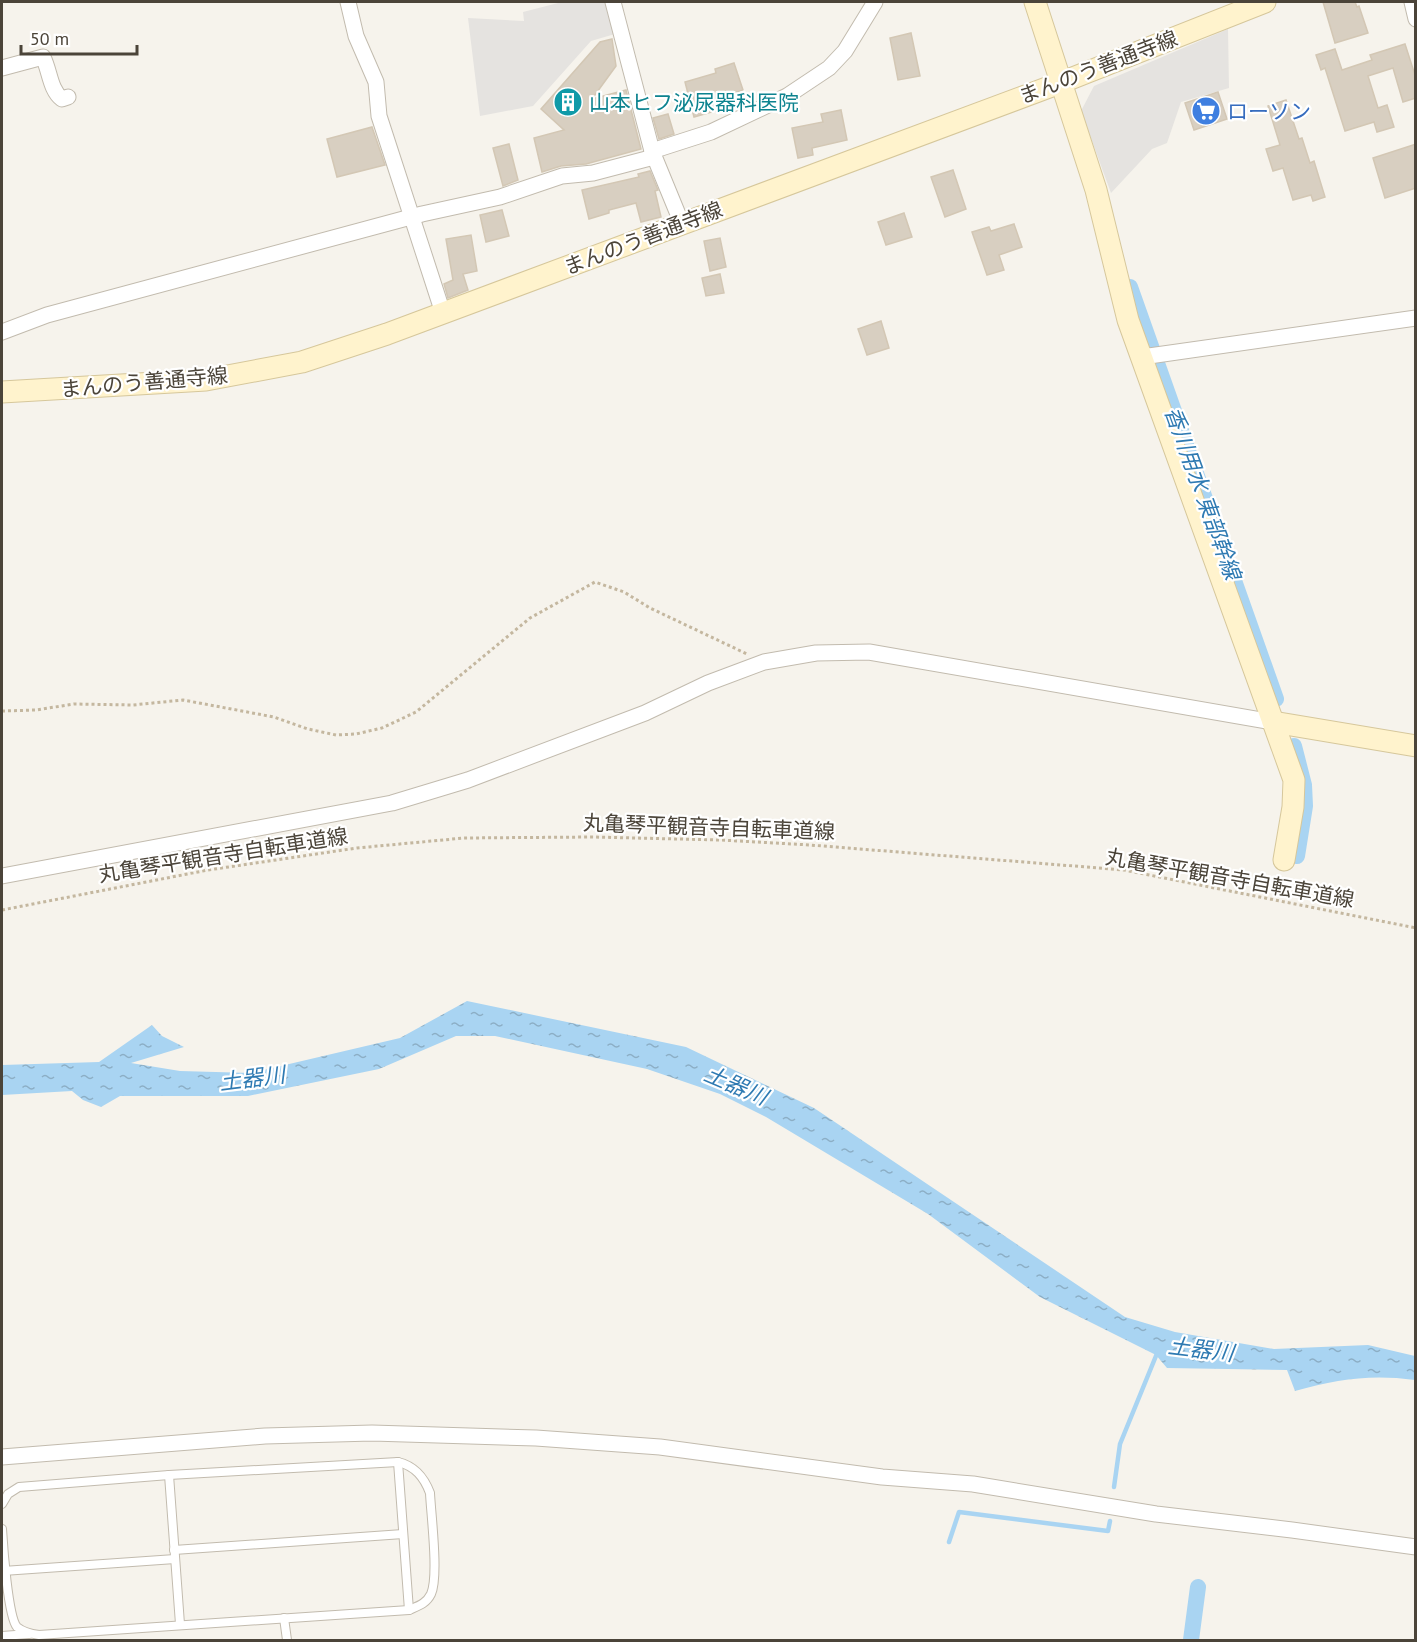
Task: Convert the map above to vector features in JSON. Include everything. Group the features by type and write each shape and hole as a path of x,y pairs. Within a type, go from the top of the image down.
{"main road":[{"path":"1035,2 1096,190 1128,320 1293,780 1293,807 1284,860"},
{"name":"まんのう善通寺線","path":"2,392 206,380 302,362 387,334 1060,83 1265,2"},
{"path":"1273,722 1416,746"}],"street":[{"path":"348,2 356,36 376,82 379,116 443,313"},
{"path":"613,2 653,154 682,224"},
{"path":"2,332 47,315 412,217 500,197 562,176 592,173 653,154 711,132 787,96 829,68 844,51 875,2"},
{"path":"1412,2 1416,20"},
{"path":"2,68 43,57 54,93 62,99 69,97"},
{"path":"1142,357 1416,318"},
{"path":"2,876 393,803 468,780 634,717 708,683 764,662 816,653 869,652 1273,722"},
{"path":"2,1457 265,1436 372,1433 536,1438 660,1447 882,1477 973,1484 1156,1514 1416,1547"}],"lane":[{"path":"398,1462 408,1610"},
{"path":"2,1504 8,1494 19,1487 169,1475 398,1462 410,1465 418,1472 426,1482 430,1493 434,1580 430,1594 423,1605 408,1610 2,1636"},
{"path":"169,1475 180,1624"},
{"path":"2,1529 3,1571 13,1619 17,1627 29,1634"},
{"path":"174,1550 403,1534"},
{"path":"3,1571 175,1559"},
{"path":"284,1618 287,1641"}],"path":[{"path":"2,711 36,710 74,704 133,705 183,700 274,717 308,729 336,735 364,732 382,728 416,712 530,618 595,582 624,592 650,608 764,662"},
{"name":"丸亀琴平観音寺自転車道線","path":"2,910 208,870 357,848 464,838 592,837 799,844 1124,870 1416,928"}],"shaded area":[{"path":"562,2 607,2 615,34 591,41 533,106 480,116 468,18 524,21 523,12"},
{"path":"1228,29 1229,88 1181,102 1167,143 1152,149 1111,193 1081,111 1094,86"}],"water":[{"name":"土器川","path":"467,1001 686,1047 814,1108 1125,1317 1175,1332 1274,1349 1368,1345 1415,1356 1415,1380 1355,1379 1295,1391 1287,1370 1167,1368 1156,1355 1040,1297 928,1214 766,1117 720,1094 647,1069 495,1036 456,1036 379,1069 248,1096 120,1096 101,1107 83,1100 72,1091 2,1095 2,1065 99,1062 152,1025 162,1036 184,1047 131,1063 180,1071 251,1073 400,1038"}],"building":[{"path":"1323,2 1355,2 1357,7 1359,6 1368,33 1335,43"},
{"path":"911,33 920,76 898,80 890,38"},
{"name":"山本ヒフ泌尿器科医院","path":"612,39 616,66 592,99 626,90 641,149 586,164 561,166 542,172 534,138 564,130 541,109 600,42"},
{"path":"1405,44 1416,78 1416,98 1403,102 1393,68 1368,76 1378,108 1387,105 1394,127 1377,132 1374,122 1345,131 1325,68 1321,70 1316,55 1335,49 1342,70 1372,60 1370,55"},
{"path":"734,63 743,90 712,100 715,111 694,117 685,82 716,73 715,69"},
{"name":"ローソン","path":"1218,92 1227,119 1194,130 1185,103"},
{"path":"1286,100 1310,163 1314,161 1325,197 1313,201 1311,195 1293,200 1283,168 1273,171 1266,149 1280,145 1268,106"},
{"path":"841,110 847,140 812,148 813,155 798,158 792,128 823,122 821,114"},
{"path":"668,114 674,134 659,139 653,118"},
{"path":"372,127 385,165 337,177 327,139"},
{"path":"509,144 518,180 503,186 493,148"},
{"path":"1416,144 1416,188 1385,198 1373,158"},
{"path":"953,170 966,209 945,217 931,177"},
{"path":"650,171 658,190 655,191 661,217 641,222 636,203 609,210 609,213 589,219 582,190 639,177 638,174"},
{"path":"502,210 509,236 486,242 480,215"},
{"path":"904,213 912,237 886,245 878,222"},
{"path":"1014,224 1022,247 999,255 1004,270 987,275 972,232 989,227 991,231"},
{"path":"471,235 477,271 463,274 468,290 448,298 444,284 453,280 446,239"},
{"path":"720,238 726,267 710,271 704,241"},
{"path":"720,274 724,293 706,296 702,278"},
{"path":"881,321 889,348 867,355 858,329"}],"waterway":[{"name":"香川用水 東部幹線","path":"1130,287 1276,699"},
{"name":"香川用水 東部幹線","path":"1294,746 1304,785 1305,806 1297,856"},
{"name":"土器川","path":"1114,1487 1120,1444 1158,1351"},
{"path":"949,1542 959,1512 1108,1531 1110,1521"},
{"name":"香川用水 東部幹線","path":"1191,1640 1198,1587"}],"place":[{"name":"山本ヒフ泌尿器科医院","path":"568,102"},
{"name":"ローソン","path":"1206,111"}]}
